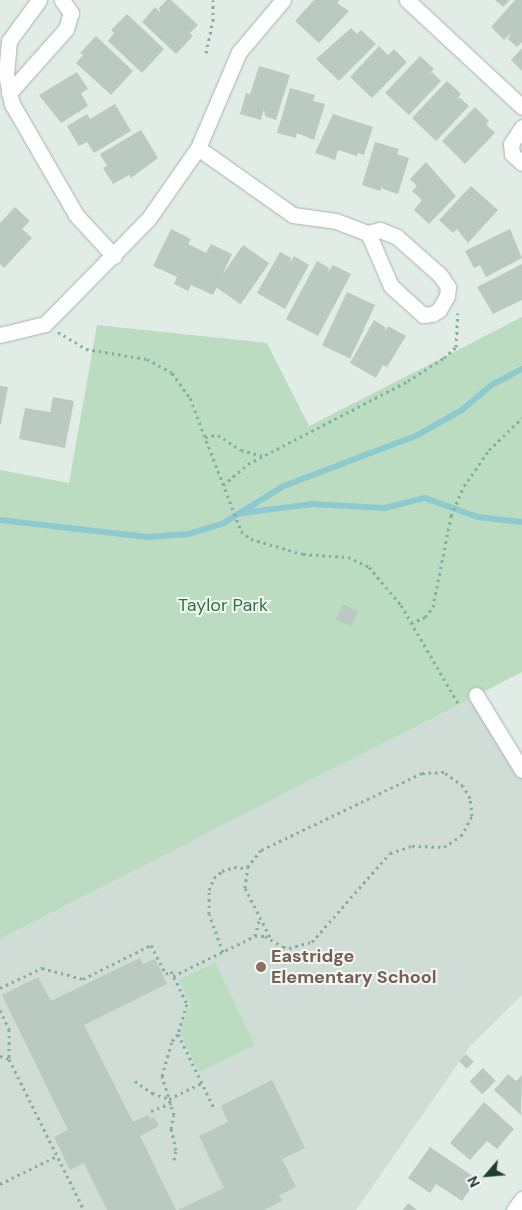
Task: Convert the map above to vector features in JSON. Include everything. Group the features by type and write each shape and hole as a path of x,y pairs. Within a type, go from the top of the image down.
{"street":[{"path":"39,0 9,40 6,58 9,93 18,116 76,215 114,256"},
{"path":"9,93 66,29 71,13 62,0"},
{"path":"0,335 45,324 114,256 158,206 198,148 240,52 283,0"},
{"path":"408,0 522,107"},
{"path":"522,127 511,150 522,163"},
{"path":"198,148 293,214 336,221 368,233 380,230 397,237 440,274 448,287 447,296 439,310 432,314 423,315 391,286 368,233"},
{"path":"476,695 522,770"},
{"path":"514,1210 522,1199"}],"path":[{"path":"206,53 213,0"},
{"path":"223,486 263,456 284,448 408,381 444,358 456,347 458,313"},
{"path":"45,324 86,349 147,359 165,367 185,388 241,532 251,538 303,554 360,560 401,605 459,705"},
{"path":"412,623 425,617 433,607 451,516 457,501 489,450 522,418"},
{"path":"205,437 218,435 241,450 263,456"},
{"path":"173,976 254,936 271,939 290,948 308,944 390,853 412,846 439,848 456,841 469,825 470,798 452,775 436,770 422,773 267,847 255,855 246,868 245,888 258,918 271,939"},
{"path":"223,952 209,914 209,890 214,878 222,871 234,867 246,868"},
{"path":"254,936 258,918"},
{"path":"0,988 42,968 83,979 151,945 166,974 171,971 187,1004 163,1072 174,1115 171,1129 176,1150 174,1160"},
{"path":"0,1010 9,1029 9,1060 84,1210"},
{"path":"178,1034 214,1108"},
{"path":"0,1056 9,1060"},
{"path":"135,1081 152,1093 170,1101"},
{"path":"151,1110 202,1083"},
{"path":"0,1184 57,1156"}],"shaded area":[{"name":"Eastridge Elementary School","path":"476,695 522,770 522,995 471,1045 356,1210 0,1210 0,939"}],"green space":[{"name":"Taylor Park","path":"522,317 522,672 0,939 0,470 69,483 97,325 267,343 309,426"},
{"path":"215,963 255,1045 199,1072 180,1033 187,1009 191,1007 179,980"}],"building":[{"path":"167,0 171,0 198,25 190,33 193,36 176,54 142,22 155,7 160,12 159,8"},
{"path":"314,0 340,0 337,3 349,11 319,43 295,21"},
{"path":"495,0 510,0 503,7"},
{"path":"515,0 522,0 522,42 517,47 508,39 511,33 504,40 491,27"},
{"path":"127,14 164,49 142,73 108,41 114,33 111,30"},
{"path":"351,28 357,34 361,30 376,44 339,81 316,59"},
{"path":"96,36 133,71 111,95 76,63 83,55 80,53"},
{"path":"379,46 388,55 394,49 407,62 372,98 350,77"},
{"path":"522,48 522,71 511,60"},
{"path":"420,56 434,69 427,76 432,72 441,81 409,115 385,93"},
{"path":"259,66 290,75 276,120 265,116 264,109 261,120 240,114 246,93 250,94"},
{"path":"77,72 88,89 81,93 88,106 61,123 39,95"},
{"path":"447,81 461,94 457,99 460,98 469,106 436,141 412,118"},
{"path":"290,88 315,95 313,101 325,104 314,140 297,133 296,138 277,133"},
{"path":"115,104 131,131 94,153 87,142 79,146 67,126 87,114 90,119"},
{"path":"475,107 489,121 486,124 495,133 465,164 442,141"},
{"path":"333,114 373,127 364,155 358,153 357,156 338,150 335,160 315,153"},
{"path":"141,130 158,158 131,178 129,175 113,184 103,168 107,166 100,154"},
{"path":"375,142 399,149 397,154 409,158 398,194 383,189 382,186 380,191 362,185"},
{"path":"426,162 456,196 429,224 414,210 422,200 412,191 417,186 410,179"},
{"path":"471,186 498,210 468,243 457,229 453,233 439,220"},
{"path":"15,207 30,221 22,229 32,238 4,268 0,264 0,223"},
{"path":"171,229 191,239 188,244 206,253 211,244 232,254 213,295 191,285 188,291 174,284 177,277 153,266"},
{"path":"510,229 522,258 486,277 480,265 474,268 465,251"},
{"path":"243,245 269,263 241,304 214,286"},
{"path":"280,252 291,258 290,263 294,256 309,265 285,309 257,293"},
{"path":"317,261 329,268 328,272 333,265 351,274 318,336 286,319"},
{"path":"522,264 522,300 493,314 477,287"},
{"path":"347,292 375,305 350,359 322,345"},
{"path":"374,320 385,327 385,331 388,326 406,336 387,367 383,365 376,378 350,363"},
{"path":"0,386 8,387 1,424 0,424"},
{"path":"53,397 74,401 65,448 19,439 25,408 50,412"},
{"path":"343,604 358,611 351,627 336,619"},
{"path":"140,958 143,964 155,959 167,984 84,1025 133,1122 148,1115 150,1119 154,1117 159,1126 140,1136 176,1210 107,1210 84,1163 70,1170 54,1137 68,1130 2,995 38,977 51,1001"},
{"path":"466,1054 474,1062 467,1069 459,1061"},
{"path":"483,1068 496,1081 482,1094 470,1081"},
{"path":"508,1074 516,1081 522,1075 521,1115 494,1090"},
{"path":"272,1080 305,1148 282,1159 296,1187 279,1195 282,1201 264,1210 178,1210 224,1188 199,1136 228,1122 221,1106"},
{"path":"484,1102 514,1129 497,1149 487,1141 470,1160 450,1143"},
{"path":"430,1147 477,1179 462,1201 436,1184 430,1193 408,1178"},
{"path":"408,1203 417,1210 403,1210"}],"waterway":[{"path":"0,520 147,537 189,534 222,524 284,486 418,435 462,410 492,385 522,369"},
{"path":"242,513 312,504 385,508 425,498 478,517 522,522"}],"place":[{"name":"Eastridge Elementary School","path":"261,967"}]}
